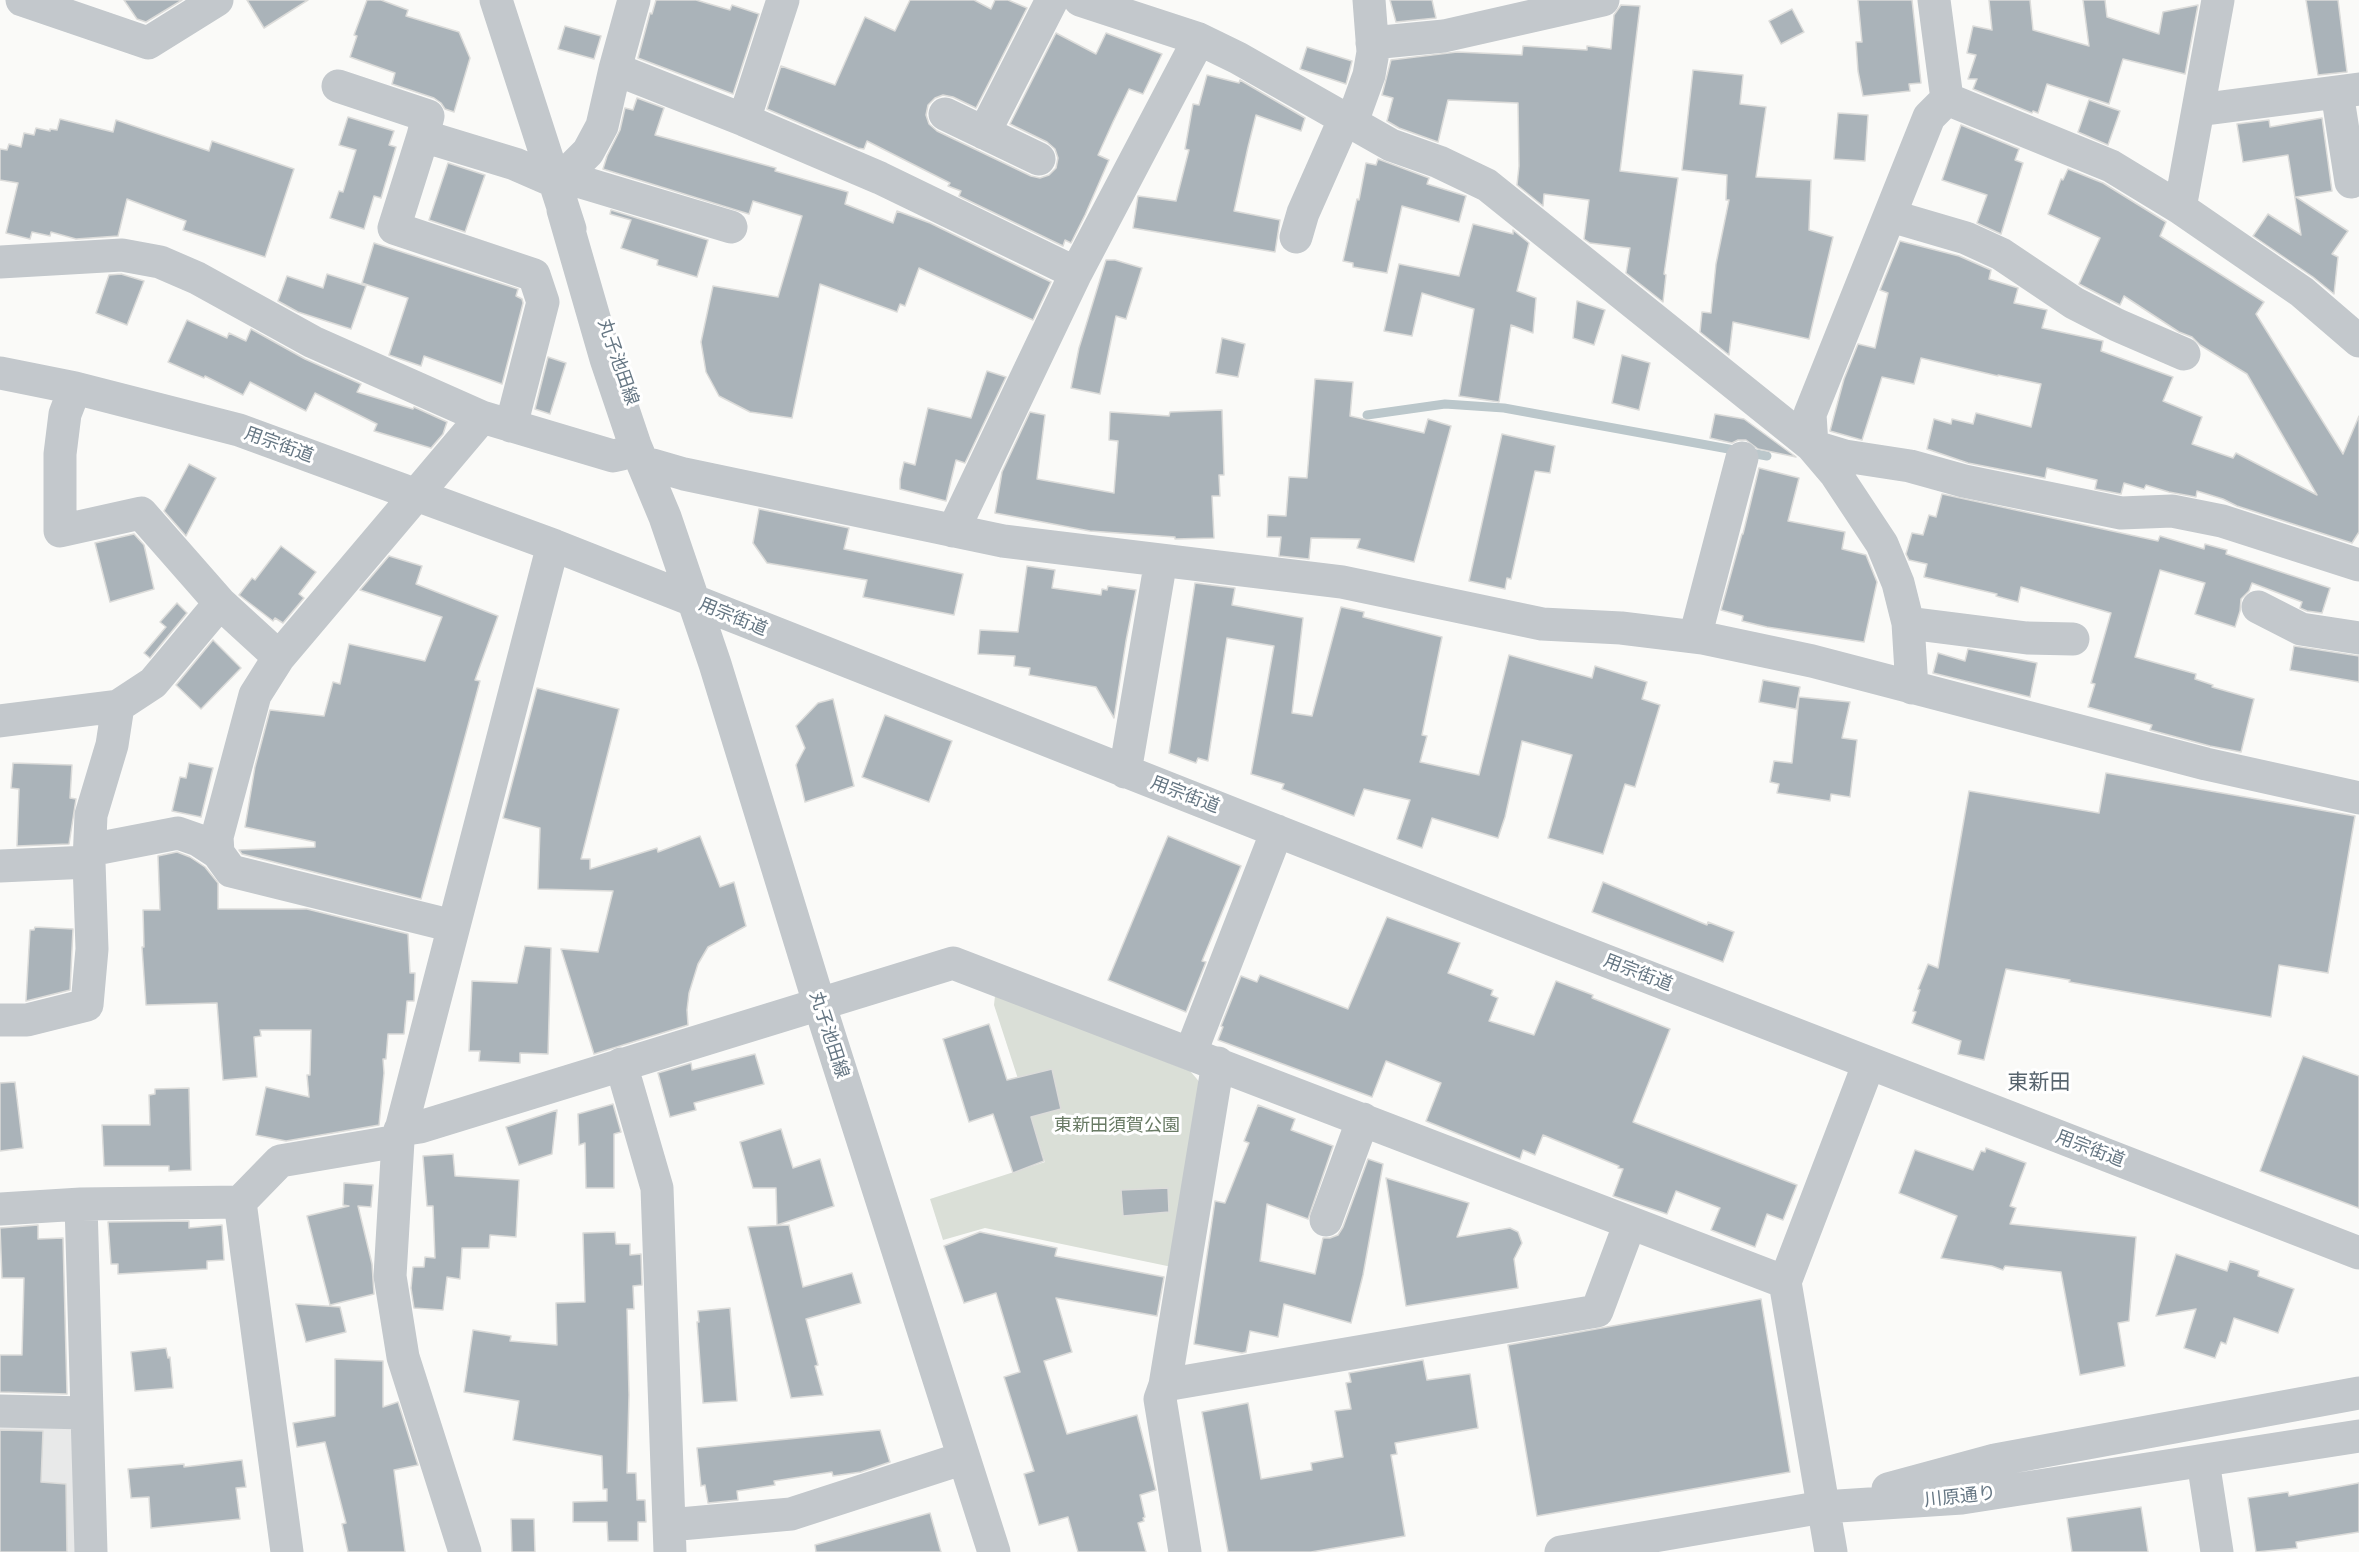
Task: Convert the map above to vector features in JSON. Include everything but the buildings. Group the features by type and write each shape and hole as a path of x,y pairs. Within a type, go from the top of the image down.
{"street":[{"path":"22,0 148,43 217,0"},
{"name":"丸子池田線","path":"496,0 559,195 606,359 644,455 695,602 819,1003 994,1552"},
{"path":"559,195 570,170 588,152 602,126 634,0"},
{"path":"744,120 783,0"},
{"path":"984,133 1052,0"},
{"path":"1080,0 1199,39 1238,58 1391,145 1439,162 1487,185 1812,446 1835,473 1882,544 1898,583 1908,623 1912,688"},
{"path":"1296,237 1303,213 1369,75 1373,52 1369,0"},
{"path":"1372,43 1444,36 1603,0"},
{"path":"1934,0 1947,99"},
{"path":"2180,208 2218,0"},
{"path":"953,531 1076,273 1199,39"},
{"path":"615,69 744,120 880,178 1076,273"},
{"path":"218,853 217,837 255,695 279,657 416,495 496,421 543,302 534,275 394,228 428,116 338,86"},
{"path":"2198,110 2348,91 2351,182"},
{"path":"1947,99 2111,166 2180,208 2302,292 2359,341"},
{"path":"1812,446 1810,414 1929,117 1947,99"},
{"path":"945,114 1039,159"},
{"path":"423,136 515,164 559,195"},
{"path":"559,195 571,179 731,227"},
{"path":"1891,216 1966,238 2001,254 2074,303 2117,325 2184,354"},
{"path":"0,262 122,255 160,262 197,278 313,342 496,421 614,456 622,453 644,455 696,477 1003,541 1342,582 1542,624 1621,627 1695,637 1812,661 2206,764 2359,798"},
{"name":"用宗街道","path":"0,373 75,388 239,430 553,545 1125,772 2359,1253"},
{"path":"75,388 65,414 60,454 60,531 141,513 220,603 279,657"},
{"path":"1812,446 1845,456 1910,466 1964,481 2121,513 2172,511 2222,521 2359,566"},
{"path":"1695,637 1742,458"},
{"path":"465,1552 403,1357 390,1276 399,1136 553,545"},
{"path":"1125,772 1161,560"},
{"path":"0,721 118,706 153,683 220,603"},
{"path":"2258,608 2301,629 2359,638"},
{"path":"1908,623 2027,638 2073,639"},
{"path":"0,1020 27,1020 87,1005 92,949 91,815 112,745 118,706"},
{"path":"1185,1552 1160,1399 1165,1385 1204,1058 1277,831"},
{"path":"0,866 90,856 178,833 198,840 218,853 231,871 453,927"},
{"path":"0,1209 81,1204 240,1202 280,1161 399,1136 420,1127 621,1064 953,963 1785,1282"},
{"path":"1831,1552 1785,1282 1869,1063"},
{"path":"621,1064 657,1188 669,1538 791,1514 964,1458"},
{"path":"1326,1220 1363,1119"},
{"path":"2126,1163 2212,1212 2359,1266"},
{"path":"240,1202 287,1552"},
{"path":"81,1204 91,1552"},
{"path":"1165,1385 1597,1311 1630,1223"},
{"path":"1822,1507 1995,1460 2359,1393"},
{"path":"0,1411 87,1413"},
{"name":"川原通り","path":"1561,1552 1822,1507 1962,1498 2359,1436"},
{"path":"2203,1461 2217,1552"}],"shaded area":[{"path":"0,1424 75,1426 78,1552 0,1552"}],"green space":[{"name":"東新田須賀公園","path":"995,996 1190,1071 1203,1086 1172,1267 985,1228 943,1240 930,1199 1045,1162 994,1005"}],"waterway":[{"path":"1367,415 1445,404 1504,408 1767,456"}],"district":[{"name":"東新田","path":"2039,1083"}]}
